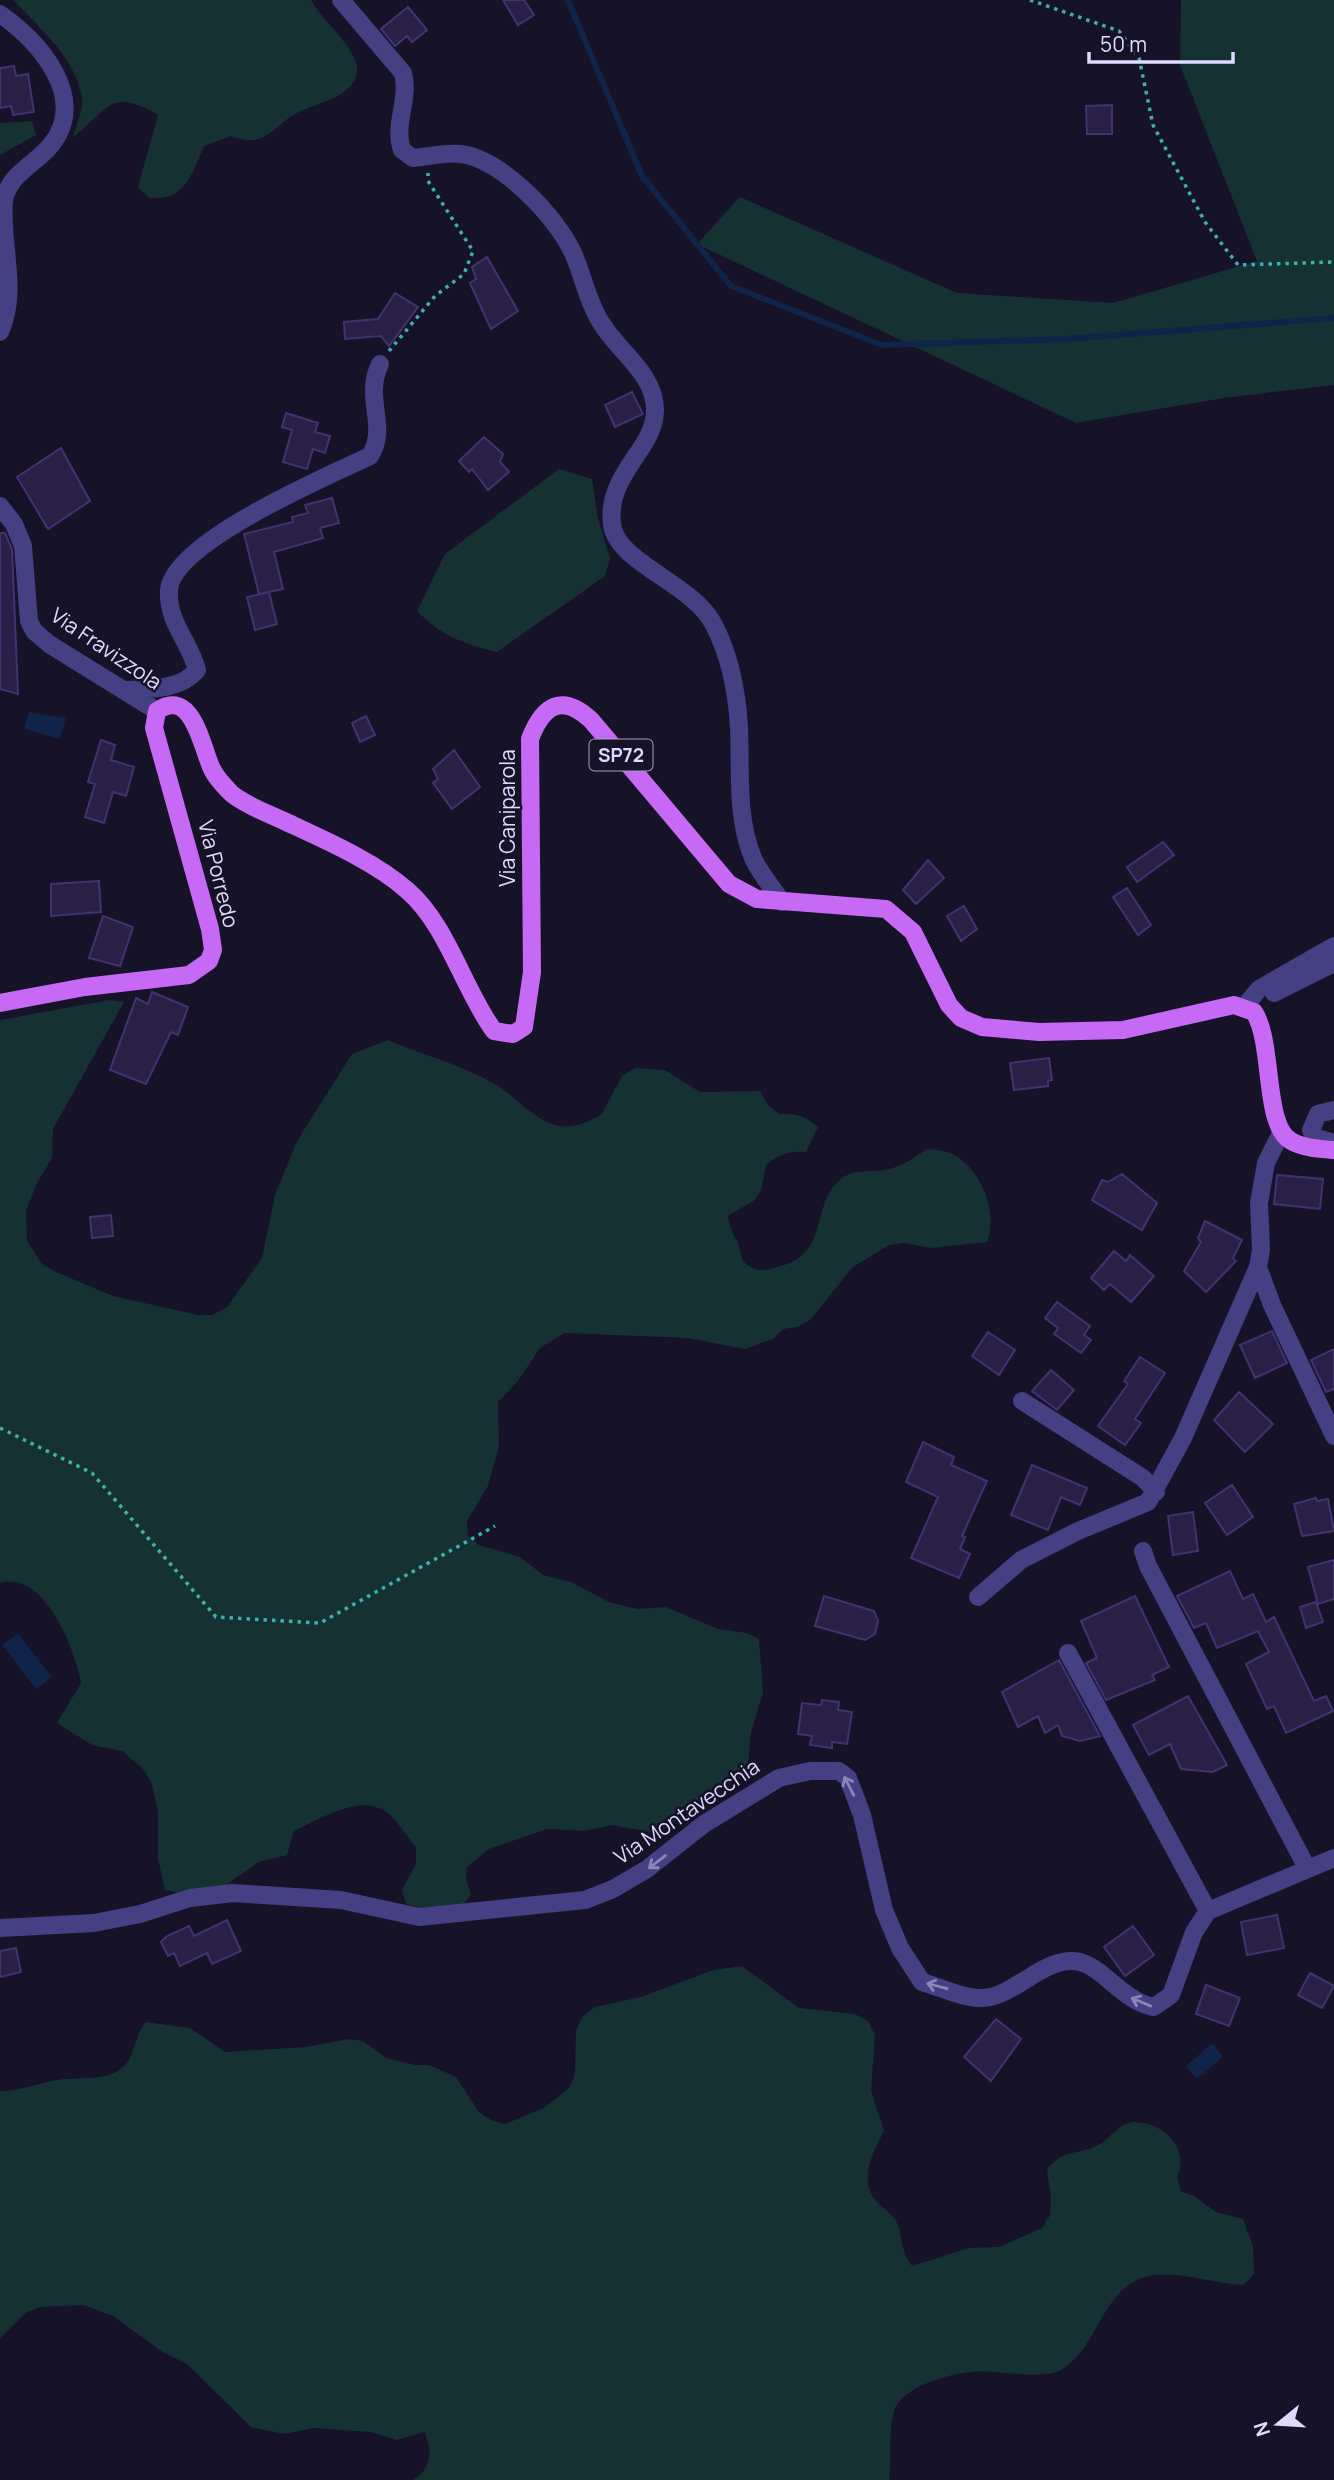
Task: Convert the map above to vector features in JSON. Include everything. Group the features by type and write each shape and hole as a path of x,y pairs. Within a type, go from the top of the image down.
{"main road":[{"name":"Via Caniparola","path":"157,711 172,706 187,712 201,734 213,771 233,794 365,863 409,891 429,917 480,1012 494,1031 502,1034 513,1034 524,1027 529,1010 532,972 530,739 537,720 554,705 578,708 591,720 729,884 757,899 870,906 894,914 902,920 920,943 949,1005 961,1018 982,1027 1039,1032 1124,1030 1219,1008 1249,1009"},
{"name":"Via Porredo","path":"0,1003 85,987 189,975 209,961 212,938 156,738 157,711"},
{"path":"1249,1009 1265,1041 1274,1109 1281,1133 1291,1141 1334,1150"}],"street":[{"path":"341,0 403,73 407,88 399,130 402,150 414,158 461,154 485,163 530,194 555,222 573,253 600,321 643,374 655,406 654,422 616,488 612,526 618,542 628,554 700,603 714,624 735,692 742,802 748,841 754,859 782,902"},
{"path":"0,13 52,66 66,97 65,118 52,145 18,174 4,199 2,233 9,307 0,332"},
{"path":"126,690 176,684 191,677 197,670 170,607 171,581 189,560 248,514 370,456 379,433 372,397 380,364"},
{"name":"Via Fravizzola","path":"0,506 14,524 23,546 28,616 34,631 70,657 157,711"},
{"path":"1249,1009 1259,989 1334,946"},
{"path":"1249,1009 1258,1001 1334,963"},
{"path":"1334,1110 1318,1114 1311,1130 1314,1137 1334,1143"},
{"path":"978,1597 1021,1560 1078,1531 1140,1506 1156,1492 1258,1267 1261,1250 1261,1190 1266,1163 1281,1133"},
{"path":"1258,1267 1272,1304 1334,1436"},
{"path":"1022,1401 1143,1478 1156,1492"},
{"path":"1143,1551 1148,1566 1307,1868"},
{"path":"1068,1653 1208,1910 1334,1858"},
{"name":"Via Montavecchia","path":"0,1928 94,1923 140,1914 190,1898 233,1893 341,1900 419,1917 585,1900 613,1889 647,1869 704,1824 779,1778 810,1771 839,1771 848,1778 862,1815 884,1910 900,1948 922,1982 981,1998 1026,1981 1053,1962 1082,1962 1141,2005 1154,2007 1171,1994 1194,1931 1208,1910"}],"path":[{"path":"1030,0 1119,31 1139,58 1153,125 1205,222 1238,265 1334,262"},
{"path":"380,364 435,296 464,274 472,251 428,181 427,157"},
{"path":"0,1428 92,1473 216,1617 320,1623 495,1526"}],"green space":[{"path":"13,0 311,0 346,45 357,72 349,88 341,94 288,118 268,135 253,140 231,136 204,146 191,176 179,191 171,196 149,198 138,187 158,115 142,107 119,102 102,111 73,137 82,99 73,71 45,33"},
{"path":"1181,0 1334,0 1334,385 1224,398 1076,423 697,244 740,197 957,293 1113,303 1257,261 1180,65"},
{"path":"32,121 36,135 0,155 0,123"},
{"path":"559,469 592,479 598,519 610,558 605,576 497,652 454,638 426,620 417,611 445,554"},
{"path":"109,1000 124,1002 53,1129 52,1158 37,1183 26,1211 27,1241 42,1264 56,1272 113,1296 198,1315 212,1315 227,1307 262,1258 275,1195 297,1141 352,1054 388,1040 480,1076 501,1088 541,1119 560,1126 581,1124 601,1115 622,1076 635,1068 665,1070 700,1092 760,1091 768,1105 779,1114 800,1116 809,1120 818,1127 806,1152 784,1154 766,1165 759,1194 752,1202 728,1216 743,1260 759,1270 794,1261 806,1251 818,1227 825,1201 832,1189 847,1175 894,1168 927,1149 951,1153 972,1171 989,1206 991,1219 987,1242 932,1248 904,1243 889,1245 853,1267 810,1320 797,1327 783,1329 773,1339 745,1349 688,1338 564,1333 540,1348 518,1381 498,1402 499,1446 488,1486 467,1521 468,1536 479,1545 520,1557 543,1575 571,1582 609,1602 637,1609 666,1607 718,1629 747,1633 759,1639 763,1693 751,1732 747,1774 711,1793 667,1828 654,1833 612,1825 584,1831 547,1829 489,1849 467,1867 466,1880 471,1894 463,1906 421,1908 406,1904 402,1890 416,1864 416,1847 388,1813 365,1805 340,1810 294,1831 287,1855 259,1862 223,1887 180,1893 165,1890 158,1859 158,1811 151,1781 143,1769 122,1751 92,1745 57,1723 81,1683 65,1634 44,1600 31,1588 16,1582 0,1583 0,1020"},
{"path":"742,1966 799,2008 855,2014 868,2021 875,2035 871,2091 884,2131 870,2163 869,2189 873,2197 896,2221 905,2254 912,2266 969,2248 999,2247 1042,2228 1050,2215 1047,2169 1053,2162 1065,2155 1092,2148 1125,2124 1136,2122 1157,2128 1173,2140 1180,2157 1177,2178 1181,2191 1194,2196 1216,2212 1243,2219 1253,2246 1254,2274 1244,2285 1166,2275 1137,2280 1112,2302 1085,2346 1074,2360 1061,2370 1042,2375 971,2372 939,2379 916,2389 898,2403 894,2411 889,2480 413,2480 424,2470 429,2459 429,2446 424,2432 397,2440 370,2432 314,2428 284,2434 251,2427 187,2364 161,2351 113,2316 83,2305 40,2307 26,2313 0,2338 0,2091 58,2080 102,2077 118,2071 131,2056 146,2022 190,2028 225,2052 305,2047 349,2039 363,2041 386,2058 415,2065 429,2065 456,2077 479,2112 491,2120 505,2124 544,2108 569,2088 575,2075 576,2031 582,2017 595,2007 641,1997 713,1970"}],"water":[{"path":"29,712 66,718 60,739 24,729"},
{"path":"18,1633 52,1677 36,1689 2,1645"},
{"path":"1212,2043 1223,2057 1197,2079 1186,2066"}],"building":[{"path":"503,0 524,0 534,15 518,25"},
{"path":"408,7 427,30 412,42 407,36 395,46 381,29"},
{"path":"14,66 16,76 28,74 34,112 13,115 11,106 0,108 0,68"},
{"path":"1112,105 1112,134 1087,134 1086,106"},
{"path":"487,257 518,311 491,329 470,283 476,279 472,267"},
{"path":"395,293 418,307 389,346 381,336 345,339 344,322 378,319"},
{"path":"632,392 643,414 615,427 605,405"},
{"path":"286,413 318,423 315,432 330,436 325,453 313,449 307,469 283,462 292,430 282,427"},
{"path":"484,437 503,454 500,462 509,472 488,490 472,469 469,472 459,461"},
{"path":"61,448 90,501 48,529 17,477"},
{"path":"332,498 339,523 320,528 323,538 274,552 283,589 259,594 244,534 293,522 292,517 308,513 305,505"},
{"path":"0,533 5,533 12,549 18,694 0,689"},
{"path":"269,592 277,624 255,630 247,597"},
{"path":"366,716 375,735 360,742 352,723"},
{"path":"101,740 115,745 111,760 134,767 126,796 113,792 104,823 85,817 95,784 88,782"},
{"path":"454,750 480,787 452,809 433,783 438,779 433,769"},
{"path":"1163,842 1174,855 1137,882 1127,867"},
{"path":"928,860 944,878 916,904 903,890"},
{"path":"99,881 101,912 51,916 51,884"},
{"path":"1127,888 1151,925 1138,935 1113,897"},
{"path":"964,906 977,929 961,941 947,916"},
{"path":"103,916 133,927 120,966 89,958"},
{"path":"152,992 188,1007 178,1035 171,1032 146,1084 110,1070 136,998 148,1004"},
{"path":"1049,1058 1052,1080 1048,1081 1048,1086 1014,1090 1010,1063"},
{"path":"1122,1174 1157,1203 1142,1230 1092,1200 1102,1180 1108,1182"},
{"path":"1277,1175 1323,1179 1320,1209 1274,1204"},
{"path":"111,1215 113,1236 92,1238 90,1217"},
{"path":"1205,1221 1242,1240 1233,1258 1236,1261 1206,1292 1184,1271 1201,1242 1198,1238"},
{"path":"1114,1251 1126,1261 1130,1255 1154,1276 1131,1302 1110,1284 1104,1290 1091,1278"},
{"path":"1057,1302 1090,1326 1084,1335 1091,1340 1081,1353 1054,1334 1058,1328 1045,1318"},
{"path":"1272,1331 1287,1363 1255,1378 1240,1345"},
{"path":"988,1332 1015,1350 999,1375 972,1356"},
{"path":"1334,1349 1334,1389 1326,1392 1311,1360"},
{"path":"1140,1357 1165,1373 1135,1419 1141,1423 1125,1445 1098,1426 1128,1384 1124,1381"},
{"path":"1051,1370 1074,1390 1057,1410 1032,1391"},
{"path":"1239,1392 1273,1424 1245,1452 1214,1420"},
{"path":"923,1442 954,1457 951,1465 987,1481 962,1536 965,1537 960,1549 970,1554 959,1578 911,1558 938,1497 906,1482"},
{"path":"1032,1465 1087,1488 1080,1505 1061,1497 1048,1530 1011,1515"},
{"path":"1232,1485 1253,1517 1227,1535 1205,1503"},
{"path":"1316,1498 1317,1501 1328,1499 1334,1531 1302,1536 1294,1504"},
{"path":"1193,1512 1198,1551 1173,1555 1168,1516"},
{"path":"1334,1560 1334,1599 1318,1604 1308,1567"},
{"path":"1230,1571 1243,1599 1253,1594 1266,1622 1274,1617 1314,1701 1326,1696 1333,1711 1286,1733 1274,1706 1267,1709 1246,1664 1269,1652 1258,1631 1217,1648 1206,1623 1194,1628 1177,1596"},
{"path":"824,1596 874,1611 878,1621 875,1634 865,1640 815,1626"},
{"path":"1135,1596 1169,1667 1152,1675 1155,1680 1106,1700 1086,1663 1097,1658 1081,1621"},
{"path":"1316,1602 1323,1622 1306,1628 1300,1607"},
{"path":"1059,1660 1100,1736 1080,1741 1062,1736 1058,1725 1045,1733 1038,1716 1018,1727 1002,1692"},
{"path":"1188,1696 1227,1765 1213,1772 1181,1769 1170,1744 1149,1755 1133,1725"},
{"path":"822,1700 839,1702 838,1710 852,1712 847,1744 832,1742 832,1748 810,1745 812,1736 798,1734 802,1703 821,1705"},
{"path":"1277,1915 1284,1948 1247,1955 1241,1922"},
{"path":"227,1920 241,1951 212,1964 207,1953 180,1966 174,1953 168,1956 161,1942 167,1936 189,1926 194,1936"},
{"path":"1133,1926 1154,1955 1125,1976 1104,1947"},
{"path":"16,1948 21,1972 0,1977 0,1951"},
{"path":"1310,1973 1334,1986 1322,2008 1298,1995"},
{"path":"1206,1985 1240,1998 1229,2026 1196,2014"},
{"path":"996,2019 1021,2039 991,2081 964,2057"}],"waterway":[{"path":"568,0 642,176 731,286 882,345 1067,339 1334,318"}]}
